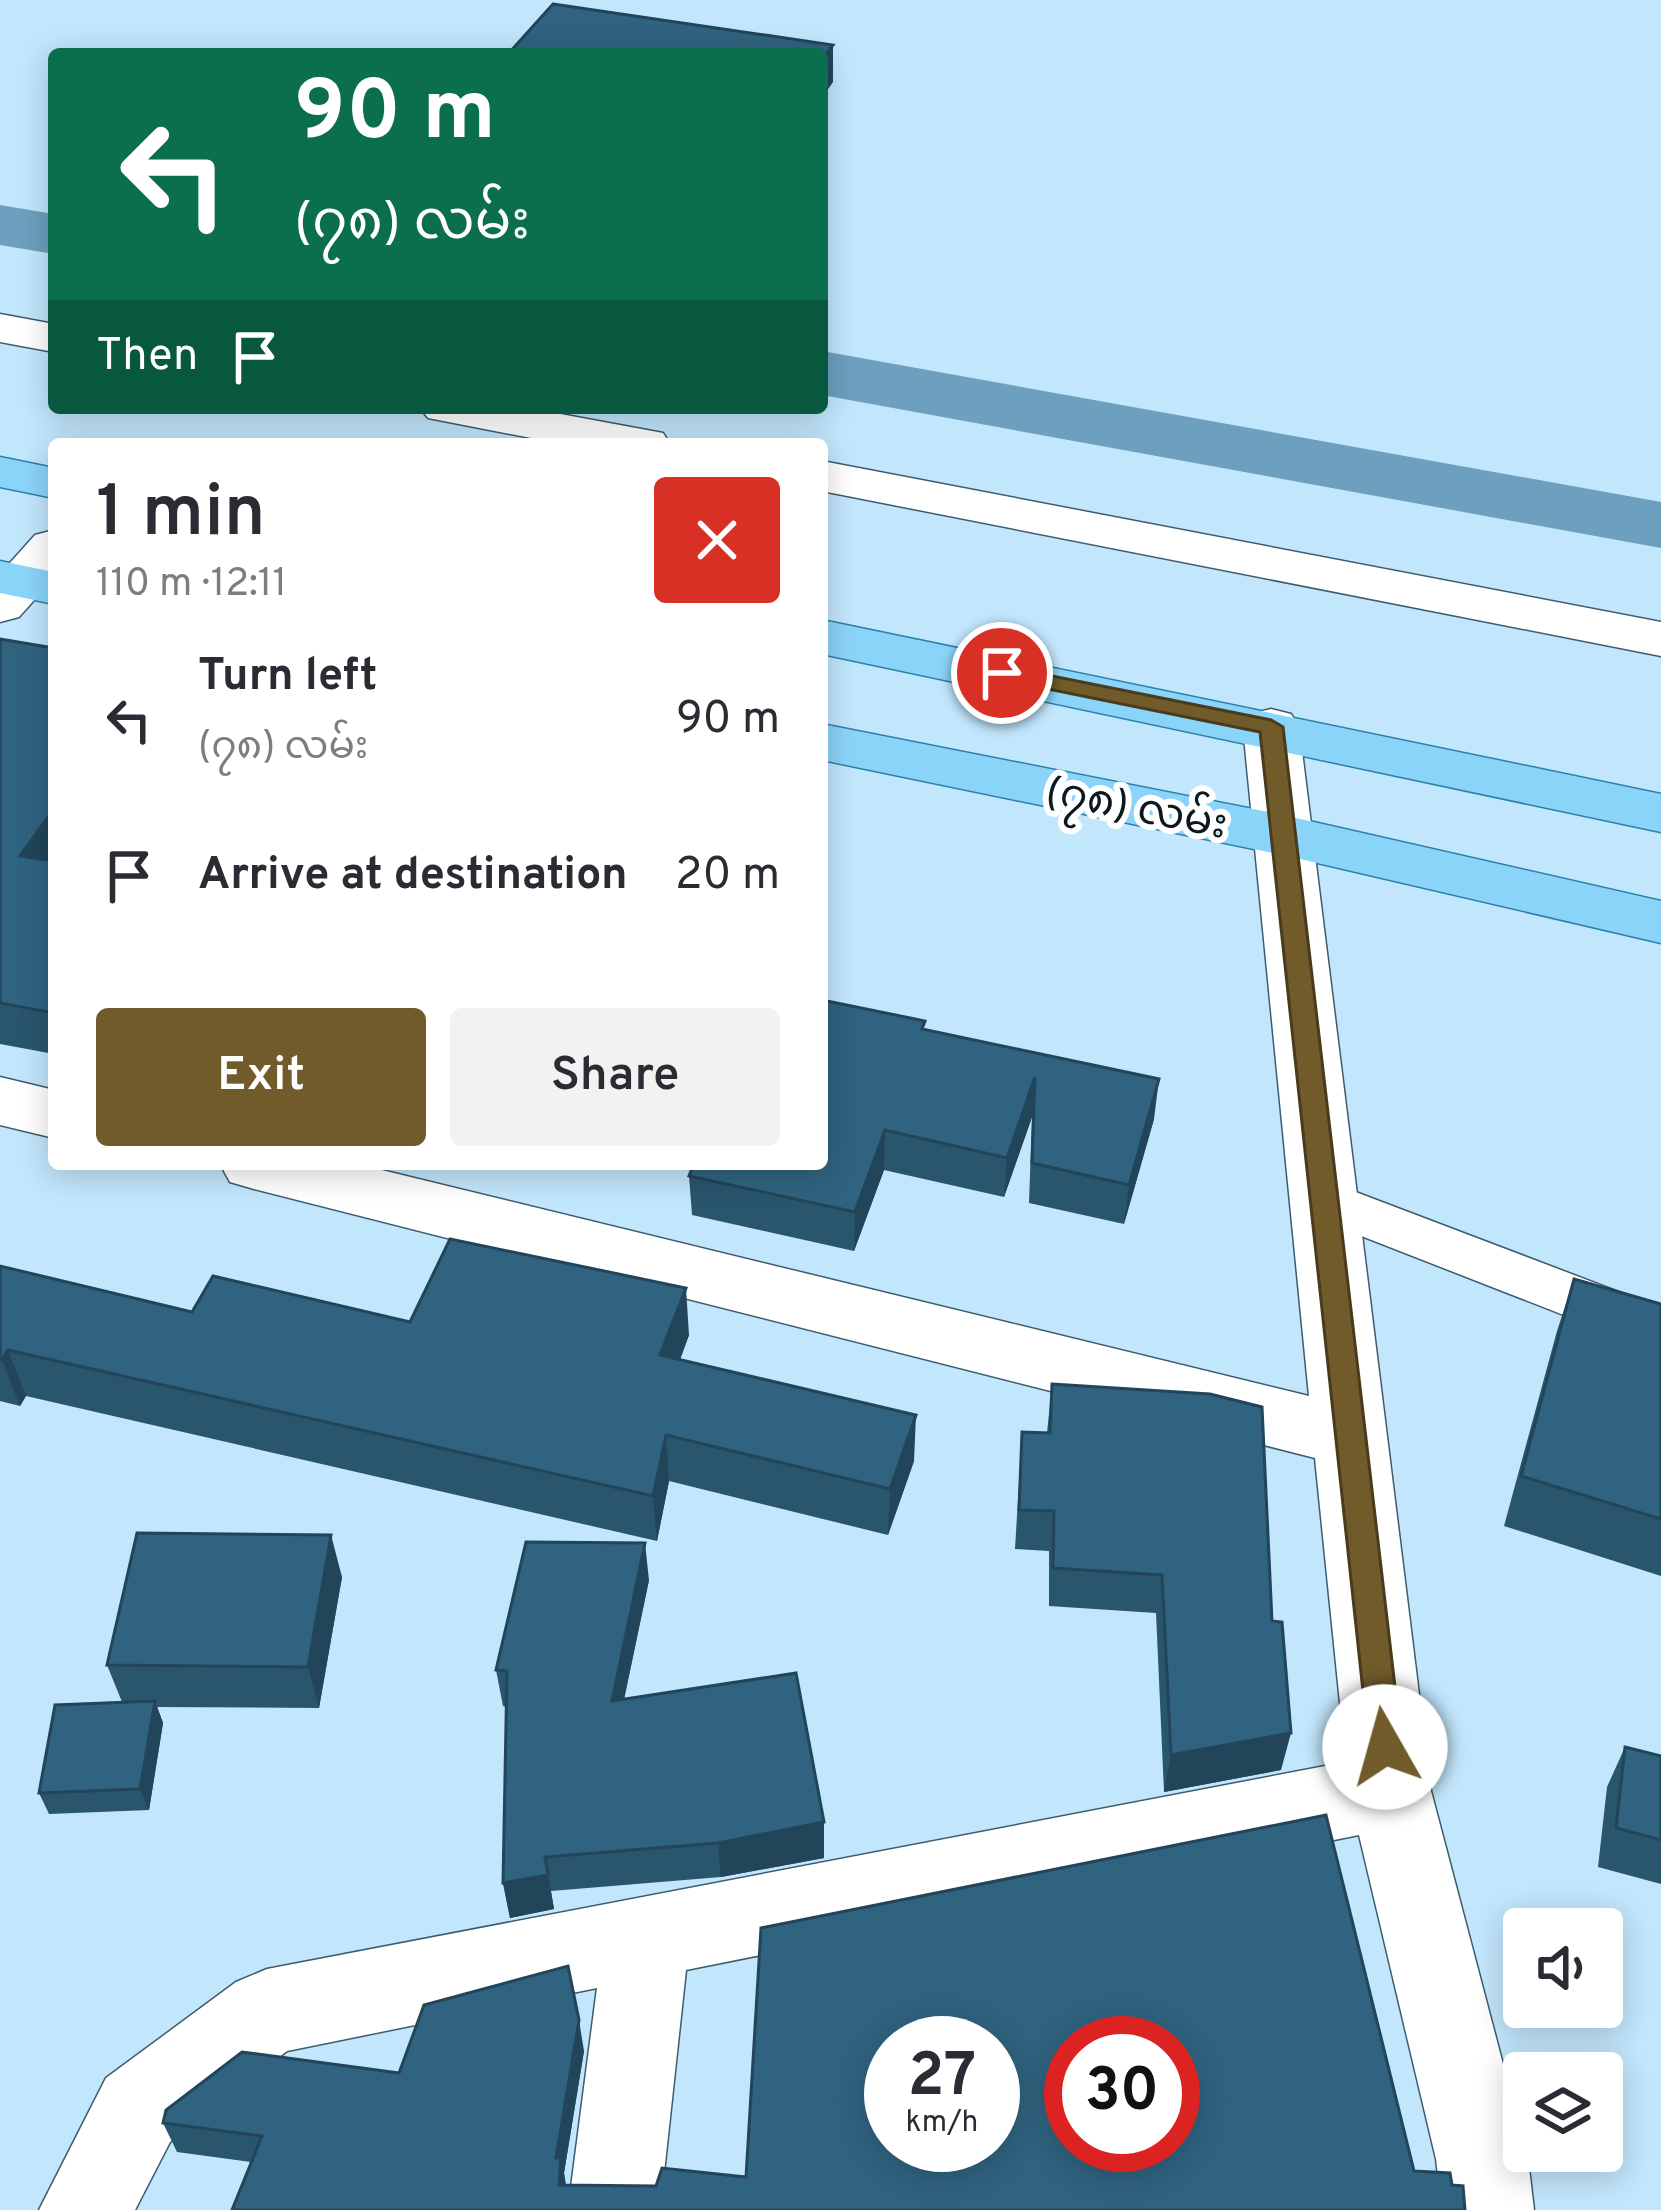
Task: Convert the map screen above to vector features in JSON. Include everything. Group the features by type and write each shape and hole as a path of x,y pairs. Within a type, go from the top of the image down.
{"main road":[{"path":"0,472 48,482"},
{"path":"828,638 1271,727 1661,813"},
{"name":"(၇၈) လမ်း","path":"828,743 1283,835 1661,922"}],"street":[{"path":"0,328 48,337"},
{"path":"478,414 612,438"},
{"path":"828,477 1661,639"},
{"path":"1271,727 1390,1791 1482,2159 1488,2210"},
{"path":"0,1101 48,1113"},
{"path":"278,1170 1350,1436"},
{"path":"85,2210 138,2110 267,2012 1390,1791"},
{"path":"614,2210 647,1937"}],"lane":[{"path":"1324,1200 1661,1331"}],"building":[{"path":"553,4 833,45 828,52 828,48 513,48"},
{"path":"0,639 48,647 48,817 20,856 48,860 48,1012 0,1003"},
{"path":"828,1001 925,1021 922,1029 1159,1079 1129,1185 1032,1163 1035,1077 1007,1158 885,1130 855,1212 689,1176 692,1170 828,1170"},
{"path":"450,1239 686,1288 660,1355 916,1415 890,1489 666,1435 653,1496 8,1350 0,1359 0,1266 192,1312 213,1276 410,1322"},
{"path":"1574,1279 1661,1304 1661,1519 1521,1476"},
{"path":"1052,1384 1210,1394 1262,1407 1272,1621 1282,1622 1291,1733 1171,1755 1162,1575 1053,1568 1054,1511 1019,1510 1022,1432 1050,1433"},
{"path":"137,1533 331,1535 308,1667 107,1665"},
{"path":"526,1542 645,1543 612,1701 796,1673 824,1822 718,1843 545,1857 548,1875 503,1883 507,1671 496,1670"},
{"path":"155,1701 140,1789 39,1793 55,1705"},
{"path":"1625,1747 1661,1756 1661,1840 1616,1828"},
{"path":"1326,1815 1414,2171 1450,2173 1452,2185 1463,2186 1465,2210 232,2210 262,2136 163,2123 166,2110 242,2052 399,2073 424,2005 568,1966 579,2020 556,2158 561,2158 559,2185 656,2186 662,2168 746,2177 761,1928"}],"waterway":[{"path":"0,225 48,233"},
{"path":"828,374 1661,525"}],"route":[{"path":"1002,673 1271,727 1385,1747"}]}
